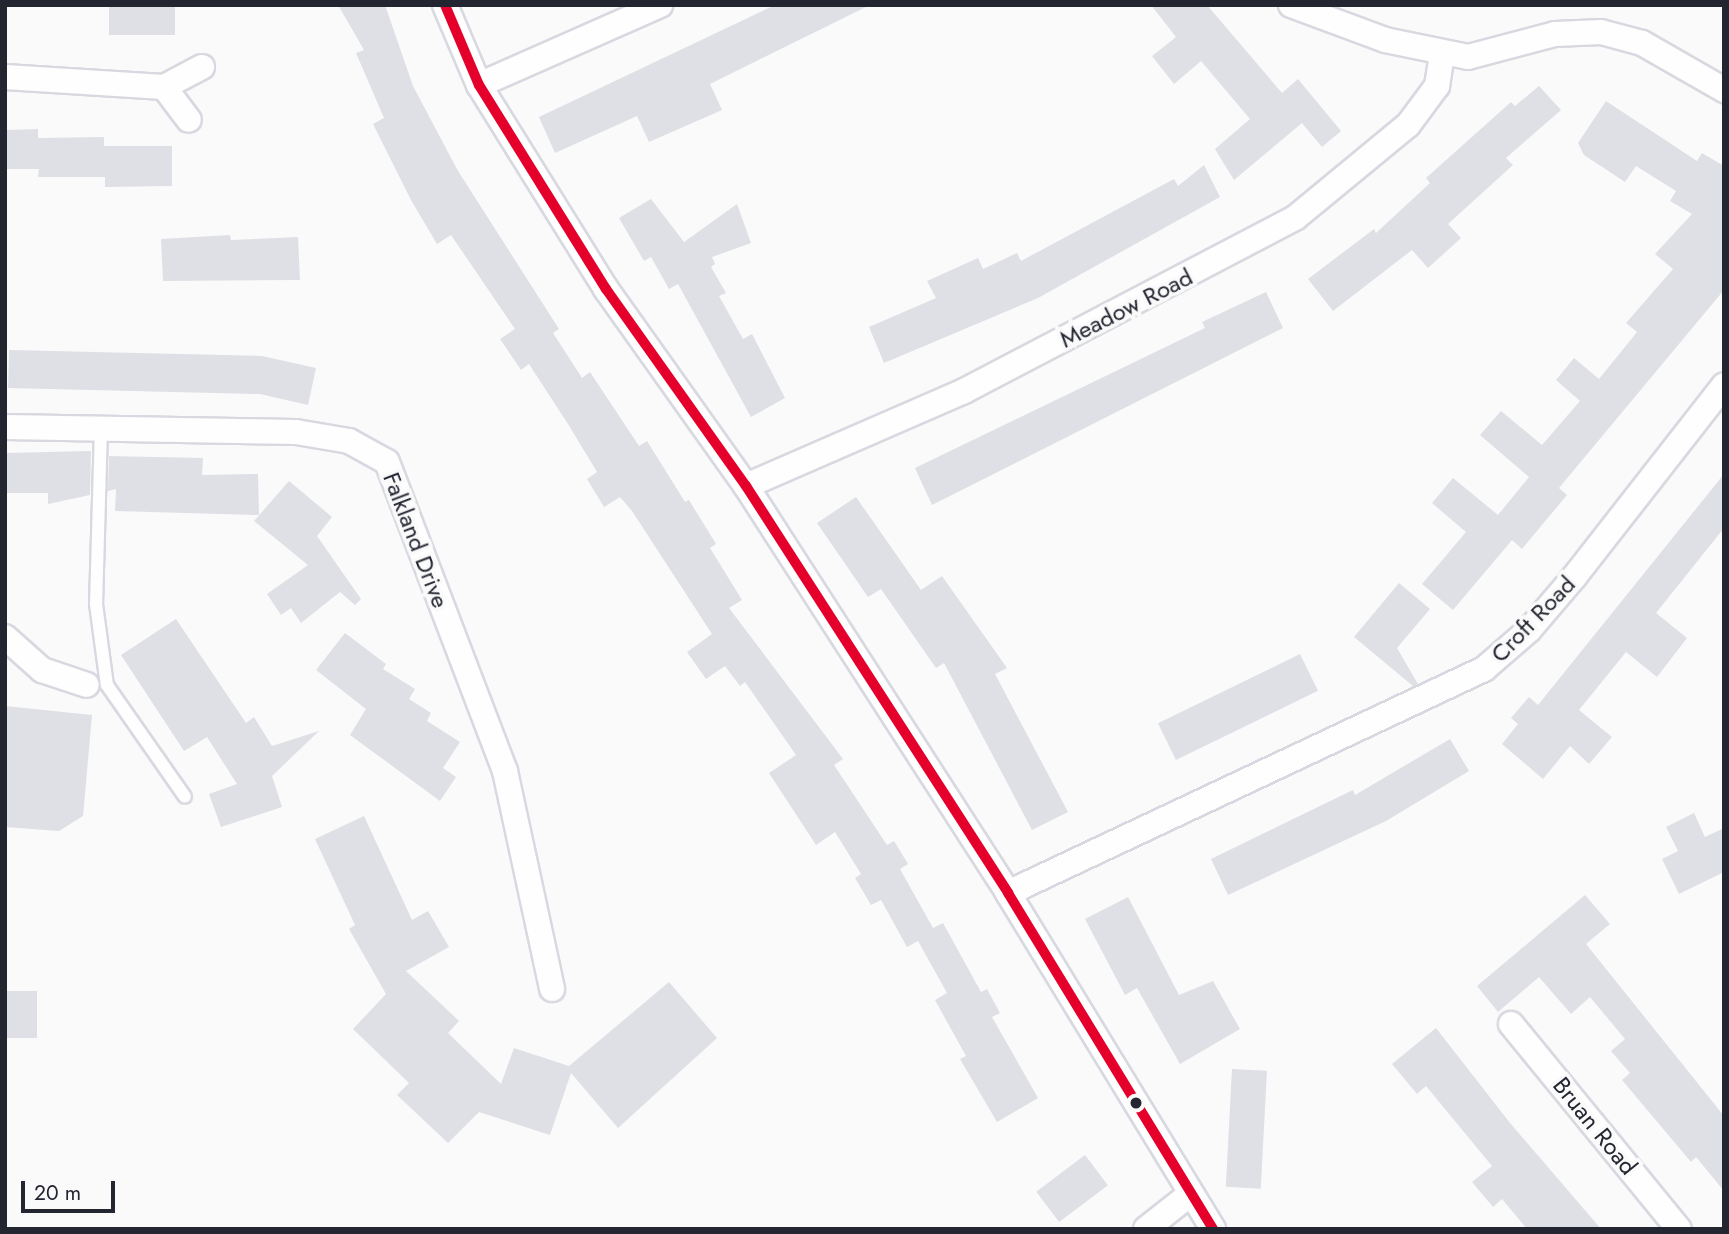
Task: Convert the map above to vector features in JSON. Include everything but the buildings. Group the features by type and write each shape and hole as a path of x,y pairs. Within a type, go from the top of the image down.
{"street":[{"path":"445,5 479,85 606,289 746,486 1008,892 1189,1195 1213,1229"},
{"path":"479,85 660,5"},
{"path":"1291,5 1385,40 1442,54 1468,57 1555,34 1601,32 1642,43 1724,90"},
{"name":"Meadow Road","path":"746,486 964,391 1295,218 1408,125 1437,86 1442,54"},
{"path":"5,77 164,87 202,67"},
{"path":"164,87 190,120"},
{"name":"Croft Road","path":"1008,892 1484,668 1529,630 1724,385"},
{"name":"Falkland Drive","path":"5,427 296,432 349,441 387,462 505,771 552,989"},
{"path":"5,637 42,670 87,685"},
{"name":"Bruan Road","path":"1511,1024 1679,1229"},
{"path":"1146,1229 1189,1195"}],"lane":[{"path":"101,427 96,604 107,685 185,797"}],"transit line":[{"path":"445,5 479,85 606,289 746,486 1008,893 1213,1229"}]}
